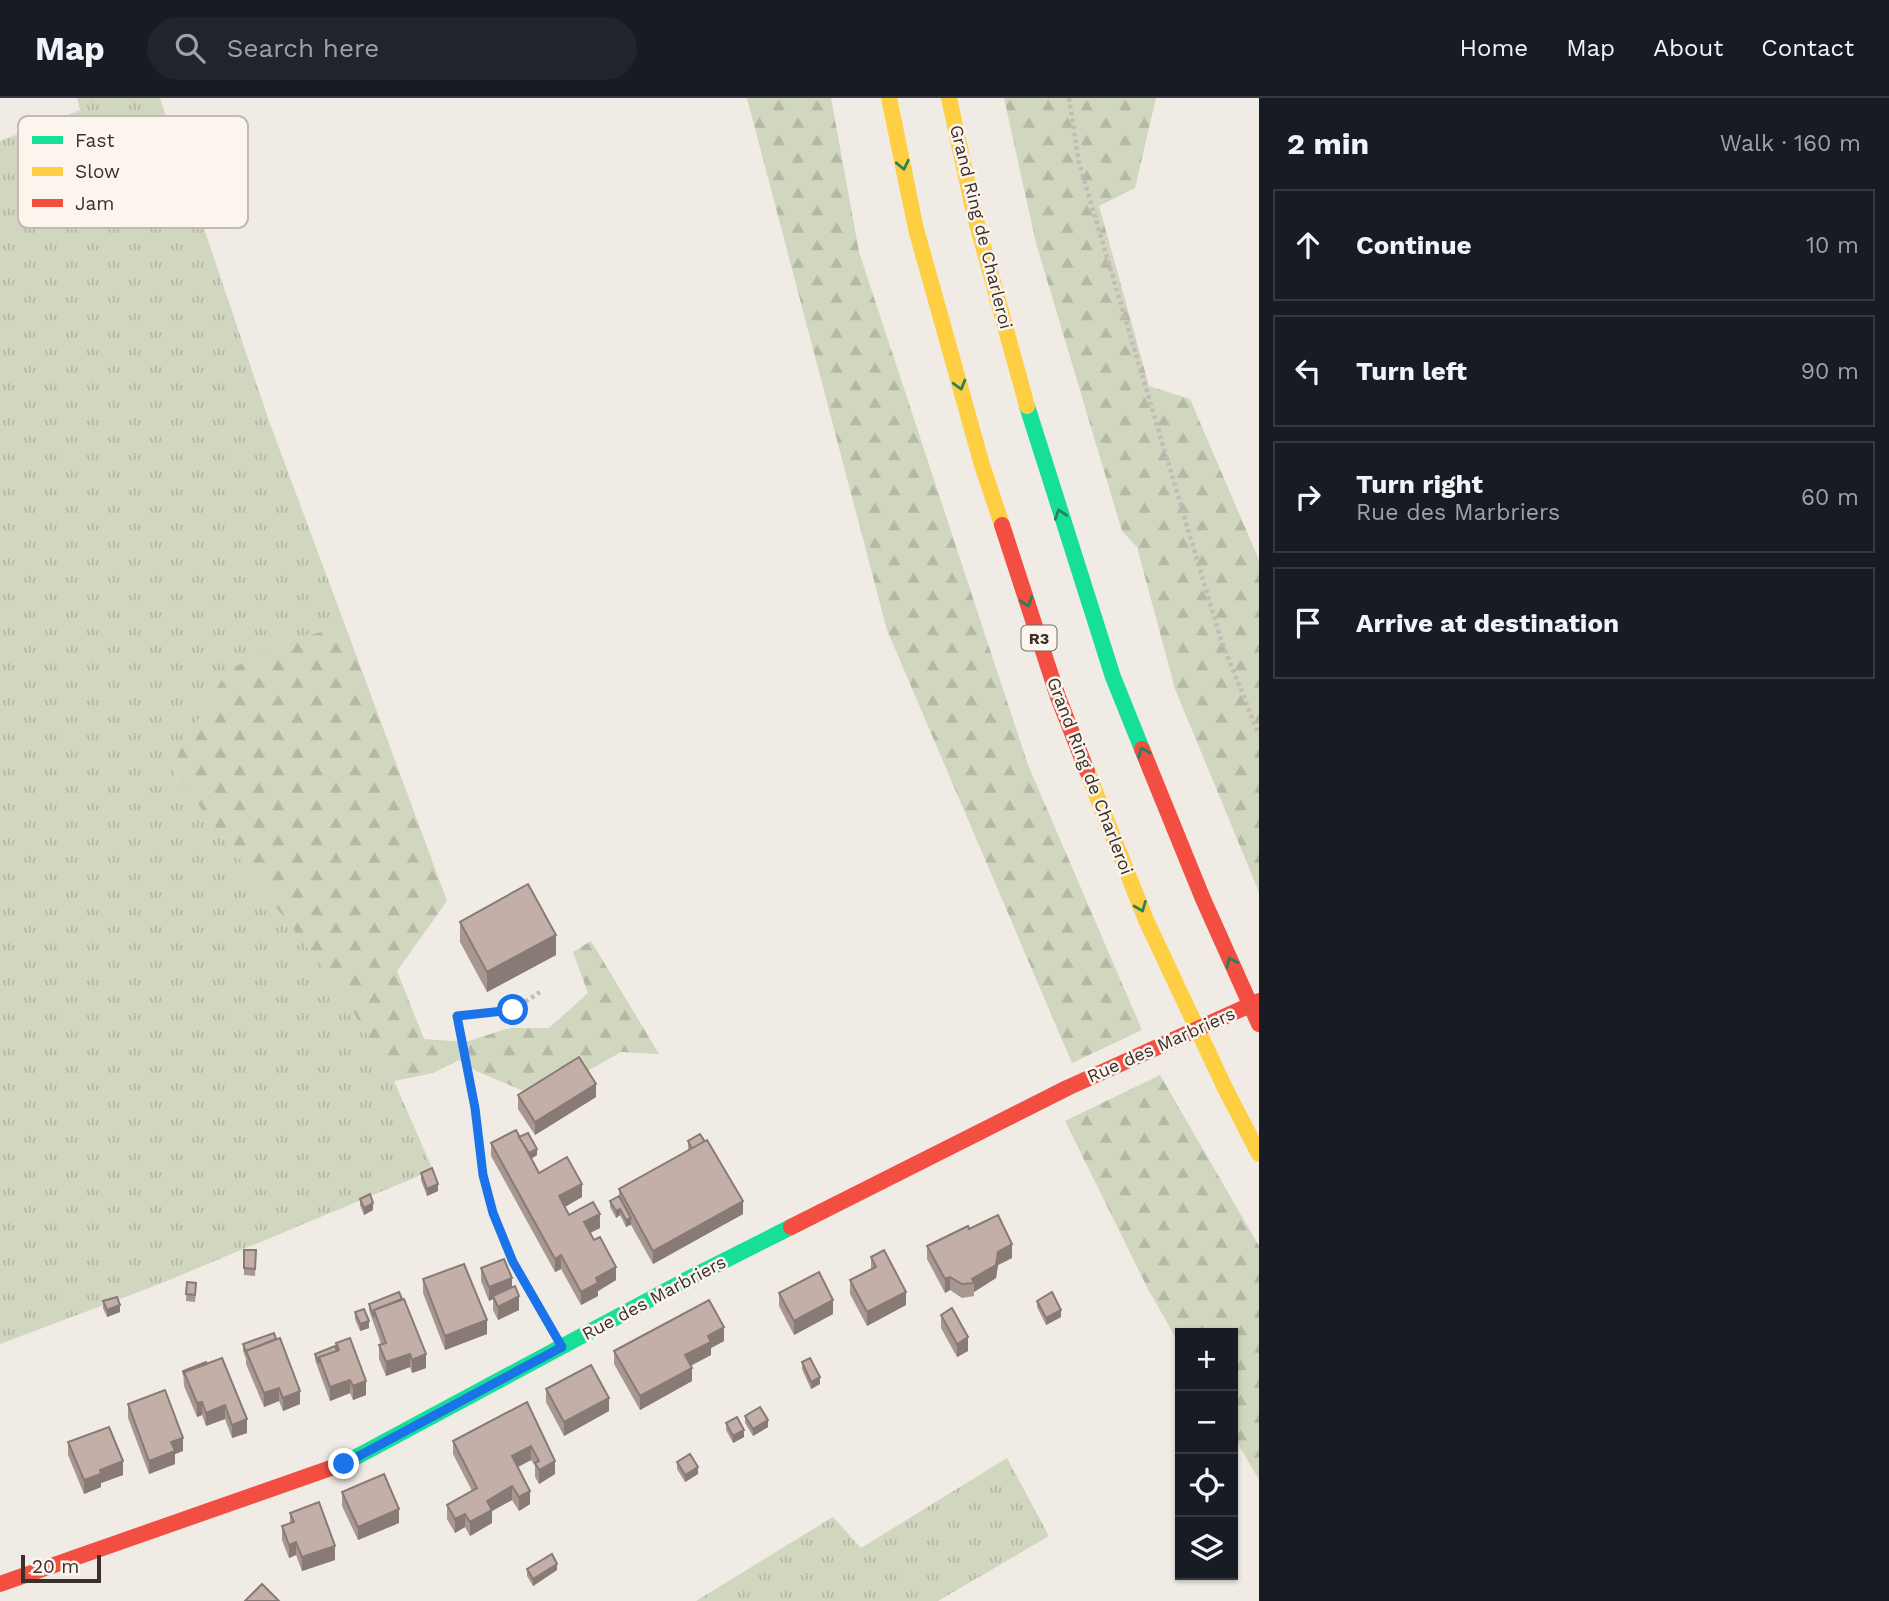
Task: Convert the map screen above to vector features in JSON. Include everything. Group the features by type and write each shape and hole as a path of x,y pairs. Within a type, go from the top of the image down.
{"main road":[{"name":"Grand Ring de Charleroi","path":"889,98 916,229 982,465 1058,697 1146,920 1259,1154"},
{"name":"Grand Ring de Charleroi","path":"949,98 974,213 1039,449 1113,677 1203,899 1259,1024"},
{"name":"Rue des Marbriers","path":"0,1584 344,1464 686,1280 1067,1088 1259,1001"}],"path":[{"path":"1069,98 1079,163 1122,309 1221,640 1259,735"},
{"path":"540,992 513,1010 457,1016 475,1108 483,1175 493,1213 513,1262 562,1347"}],"green space":[{"path":"77,98 160,98 166,116 65,116 80,110"},
{"path":"747,98 831,98 859,252 1028,765 1142,1030 1072,1063 887,630"},
{"path":"1004,98 1156,98 1135,188 1099,206 1149,386 1190,399 1259,560 1259,892 1175,689 1137,547 1122,531 1036,243"},
{"path":"18,134 18,228 204,228 269,421 345,625 279,644 174,773 345,996 394,1081 433,1170 162,1283 0,1344 0,141"},
{"path":"345,625 447,901 397,971 424,1039 465,1042 510,1028 549,1028 588,993 573,952 591,941 659,1054 621,1052 540,1098 476,1071 459,1060 433,1073 394,1081 344,996 174,773 179,752 227,671 279,644"},
{"path":"1160,1075 1259,1246 1259,1480 1238,1444 1238,1328 1175,1328 1175,1336 1148,1289 1065,1121"},
{"path":"1007,1458 1049,1536 938,1601 696,1601 833,1517 861,1548"}],"building":[{"path":"528,884 556,935 487,972 460,922"},
{"path":"579,1057 596,1084 535,1122 518,1095"},
{"path":"516,1130 539,1173 567,1157 582,1184 559,1196 569,1215 593,1202 600,1214 584,1222 594,1240 600,1237 616,1267 596,1278 598,1283 581,1292 561,1255 555,1259 491,1143"},
{"path":"528,1133 537,1149 529,1153 519,1137"},
{"path":"700,1134 705,1142 692,1149 688,1141"},
{"path":"707,1140 743,1201 653,1251 619,1189"},
{"path":"432,1168 438,1184 427,1189 421,1173"},
{"path":"370,1194 373,1203 364,1208 360,1199"},
{"path":"619,1196 631,1218 626,1220 620,1209 616,1211 610,1201"},
{"path":"998,1215 1012,1244 998,1252 996,1265 972,1279 974,1283 962,1284 950,1277 945,1279 927,1246"},
{"path":"244,1250 256,1250 255,1269 244,1268"},
{"path":"884,1250 906,1292 867,1312 850,1280 876,1267 871,1257"},
{"path":"504,1259 512,1278 489,1287 481,1268"},
{"path":"464,1264 487,1320 445,1336 423,1279"},
{"path":"819,1272 833,1300 794,1321 779,1293"},
{"path":"187,1282 196,1283 195,1295 186,1294"},
{"path":"515,1286 519,1296 498,1307 493,1296"},
{"path":"399,1292 402,1299 374,1310 374,1317 369,1304"},
{"path":"1052,1292 1061,1310 1046,1318 1037,1301"},
{"path":"117,1297 120,1305 107,1310 103,1301"},
{"path":"404,1299 426,1354 412,1360 410,1354 386,1362 379,1345 386,1343 374,1310"},
{"path":"709,1300 724,1327 708,1336 711,1342 685,1355 692,1368 640,1396 614,1351"},
{"path":"952,1308 968,1337 957,1344 941,1315"},
{"path":"364,1309 369,1321 360,1324 355,1312"},
{"path":"274,1333 276,1339 246,1352 243,1344"},
{"path":"280,1338 300,1391 283,1398 279,1388 264,1393 246,1351"},
{"path":"350,1338 366,1381 353,1386 350,1380 330,1387 319,1357 339,1350 336,1343"},
{"path":"335,1346 337,1351 319,1357 319,1363 315,1354"},
{"path":"222,1358 247,1419 232,1425 225,1405 206,1413 202,1402 197,1403 184,1372"},
{"path":"810,1358 820,1377 811,1382 802,1362"},
{"path":"206,1362 207,1364 184,1372 184,1375 183,1371"},
{"path":"591,1365 609,1398 564,1422 546,1389"},
{"path":"165,1390 183,1438 171,1442 175,1451 149,1461 128,1404"},
{"path":"527,1402 555,1461 539,1470 535,1463 539,1461 531,1446 512,1456 530,1491 519,1497 512,1486 487,1501 492,1510 470,1522 465,1514 455,1519 447,1505 477,1488 453,1441"},
{"path":"760,1407 768,1420 753,1429 745,1416"},
{"path":"737,1417 744,1430 733,1436 726,1423"},
{"path":"109,1427 123,1461 84,1480 68,1442"},
{"path":"690,1454 698,1467 685,1475 677,1462"},
{"path":"384,1474 399,1509 358,1527 342,1492"},
{"path":"319,1502 335,1546 302,1557 296,1542 289,1545 282,1526 294,1522 290,1513"},
{"path":"552,1554 557,1564 533,1579 527,1569"},
{"path":"262,1584 279,1601 245,1601"}],"traffic: fast":[{"path":"1027,406 1113,677 1142,749"},
{"path":"345,1463 686,1280 791,1227"}],"traffic: slow":[{"path":"889,98 916,229 982,465 1002,525"},
{"path":"949,98 974,213 1027,406"},
{"path":"1087,771 1146,920 1259,1154"}],"traffic: jam":[{"path":"1002,525 1058,697 1087,771"},
{"path":"1142,749 1203,899 1259,1024"},
{"path":"791,1227 1067,1088 1259,1001"},
{"path":"0,1584 345,1463"}],"route":[{"path":"344,1464 562,1347 513,1262 493,1213 483,1175 475,1108 457,1016 513,1010"}]}
